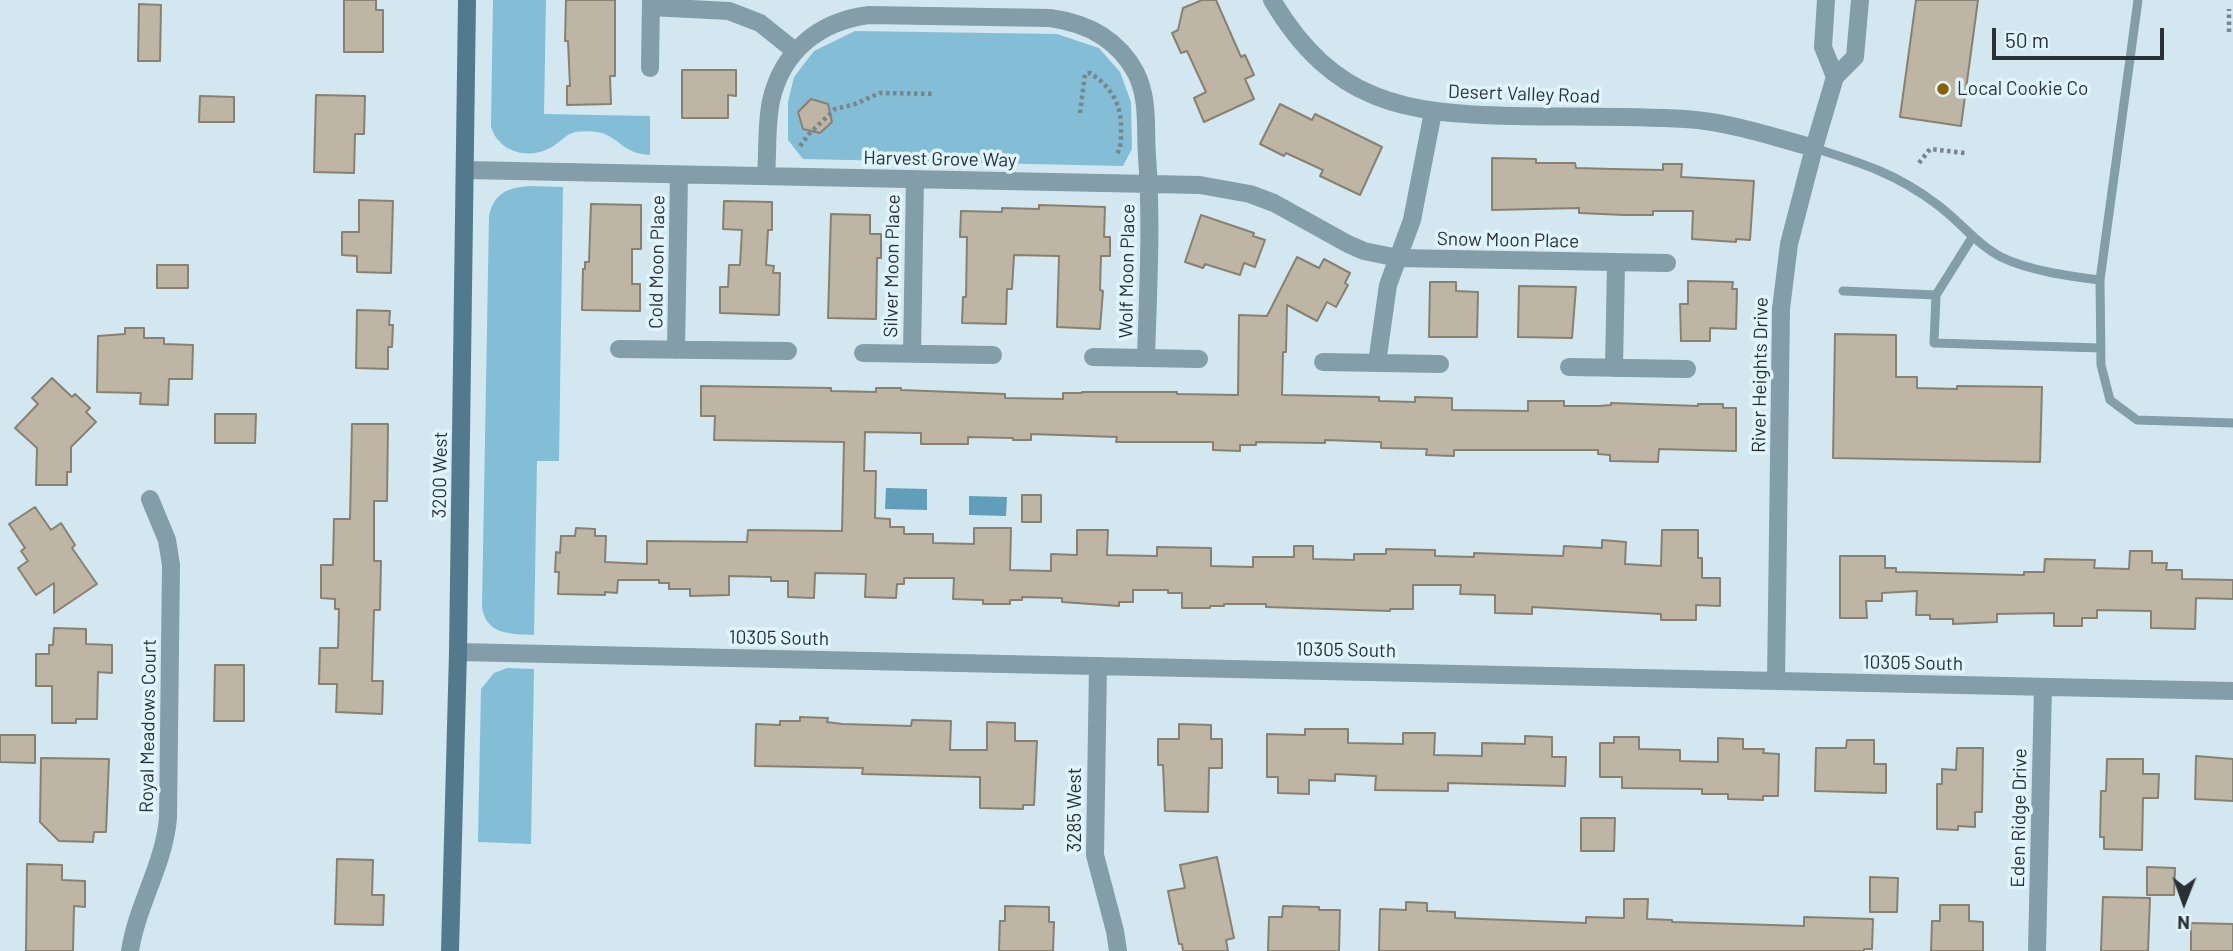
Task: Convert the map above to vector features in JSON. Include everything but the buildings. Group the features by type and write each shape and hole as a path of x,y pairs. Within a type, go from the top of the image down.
{"street":[{"name":"3200 West","path":"450,951 458,652 467,0"},
{"name":"Desert Valley Road","path":"1272,0 1301,42 1340,77 1363,91 1406,108 1433,112 1706,121 1750,129 1814,148"},
{"path":"1826,0 1824,47 1835,77"},
{"name":"River Heights Drive","path":"1776,681 1781,309 1791,232 1835,77 1855,57 1860,0"},
{"path":"650,68 651,3 729,10 760,23 795,51 780,75 771,102 766,176"},
{"name":"Wolf Moon Place","path":"795,51 828,26 842,20 869,15 1050,18 1081,24 1108,39 1129,61 1137,75 1146,103 1150,184 1146,358"},
{"path":"1377,363 1388,285 1412,220 1433,112"},
{"name":"Harvest Grove Way","path":"466,170 1200,185 1250,194 1286,209 1364,251 1398,258"},
{"name":"Cold Moon Place","path":"676,350 679,174"},
{"name":"Silver Moon Place","path":"912,353 915,179"},
{"name":"Snow Moon Place","path":"1398,258 1667,263"},
{"path":"1614,368 1616,262"},
{"name":"Cold Moon Place","path":"620,349 788,351"},
{"name":"Silver Moon Place","path":"863,353 993,355"},
{"name":"Wolf Moon Place","path":"1093,357 1199,359"},
{"path":"1322,362 1440,364"},
{"path":"1569,367 1687,369"},
{"name":"Royal Meadows Court","path":"130,951 162,856 169,818 171,565 167,540 150,499"},
{"name":"10305 South","path":"458,652 2233,691"},
{"name":"3285 West","path":"1098,666 1094,846 1118,951"},
{"name":"Eden Ridge Drive","path":"2037,951 2043,687"}],"lane":[{"path":"2138,0 2100,280 2101,365 2110,400 2137,420 2233,423"},
{"path":"1814,148 1888,173 1937,203 2001,257 2055,274 2100,280"},
{"path":"1973,236 1936,295 1934,343 2102,348"},
{"path":"1843,291 1936,295"}],"path":[{"path":"2229,9 2229,32"},
{"path":"1080,113 1085,74 1090,73 1110,89 1117,101 1121,130 1119,151 1116,154"},
{"path":"800,146 835,109 880,93 935,94"},
{"path":"1919,163 1930,149 1965,153"}],"shaded area":[{"path":"493,0 546,0 544,114 650,116 650,155 633,151 604,134 594,132 575,132 548,149 530,153 513,151 499,141 491,126"},
{"path":"855,31 1057,34 1099,48 1120,72 1131,102 1132,149 1123,166 803,159 788,140 788,102 794,77 814,51"},
{"path":"529,186 563,187 559,461 537,461 534,635 508,633 494,628 484,616 482,607 489,216 494,202 503,193"},
{"path":"886,488 927,489 927,510 885,509"},
{"path":"969,496 1007,497 1006,516 969,515"},
{"path":"507,668 534,669 531,844 478,842 481,689 494,673"}],"place":[{"name":"Local Cookie Co","path":"1943,89"}]}
